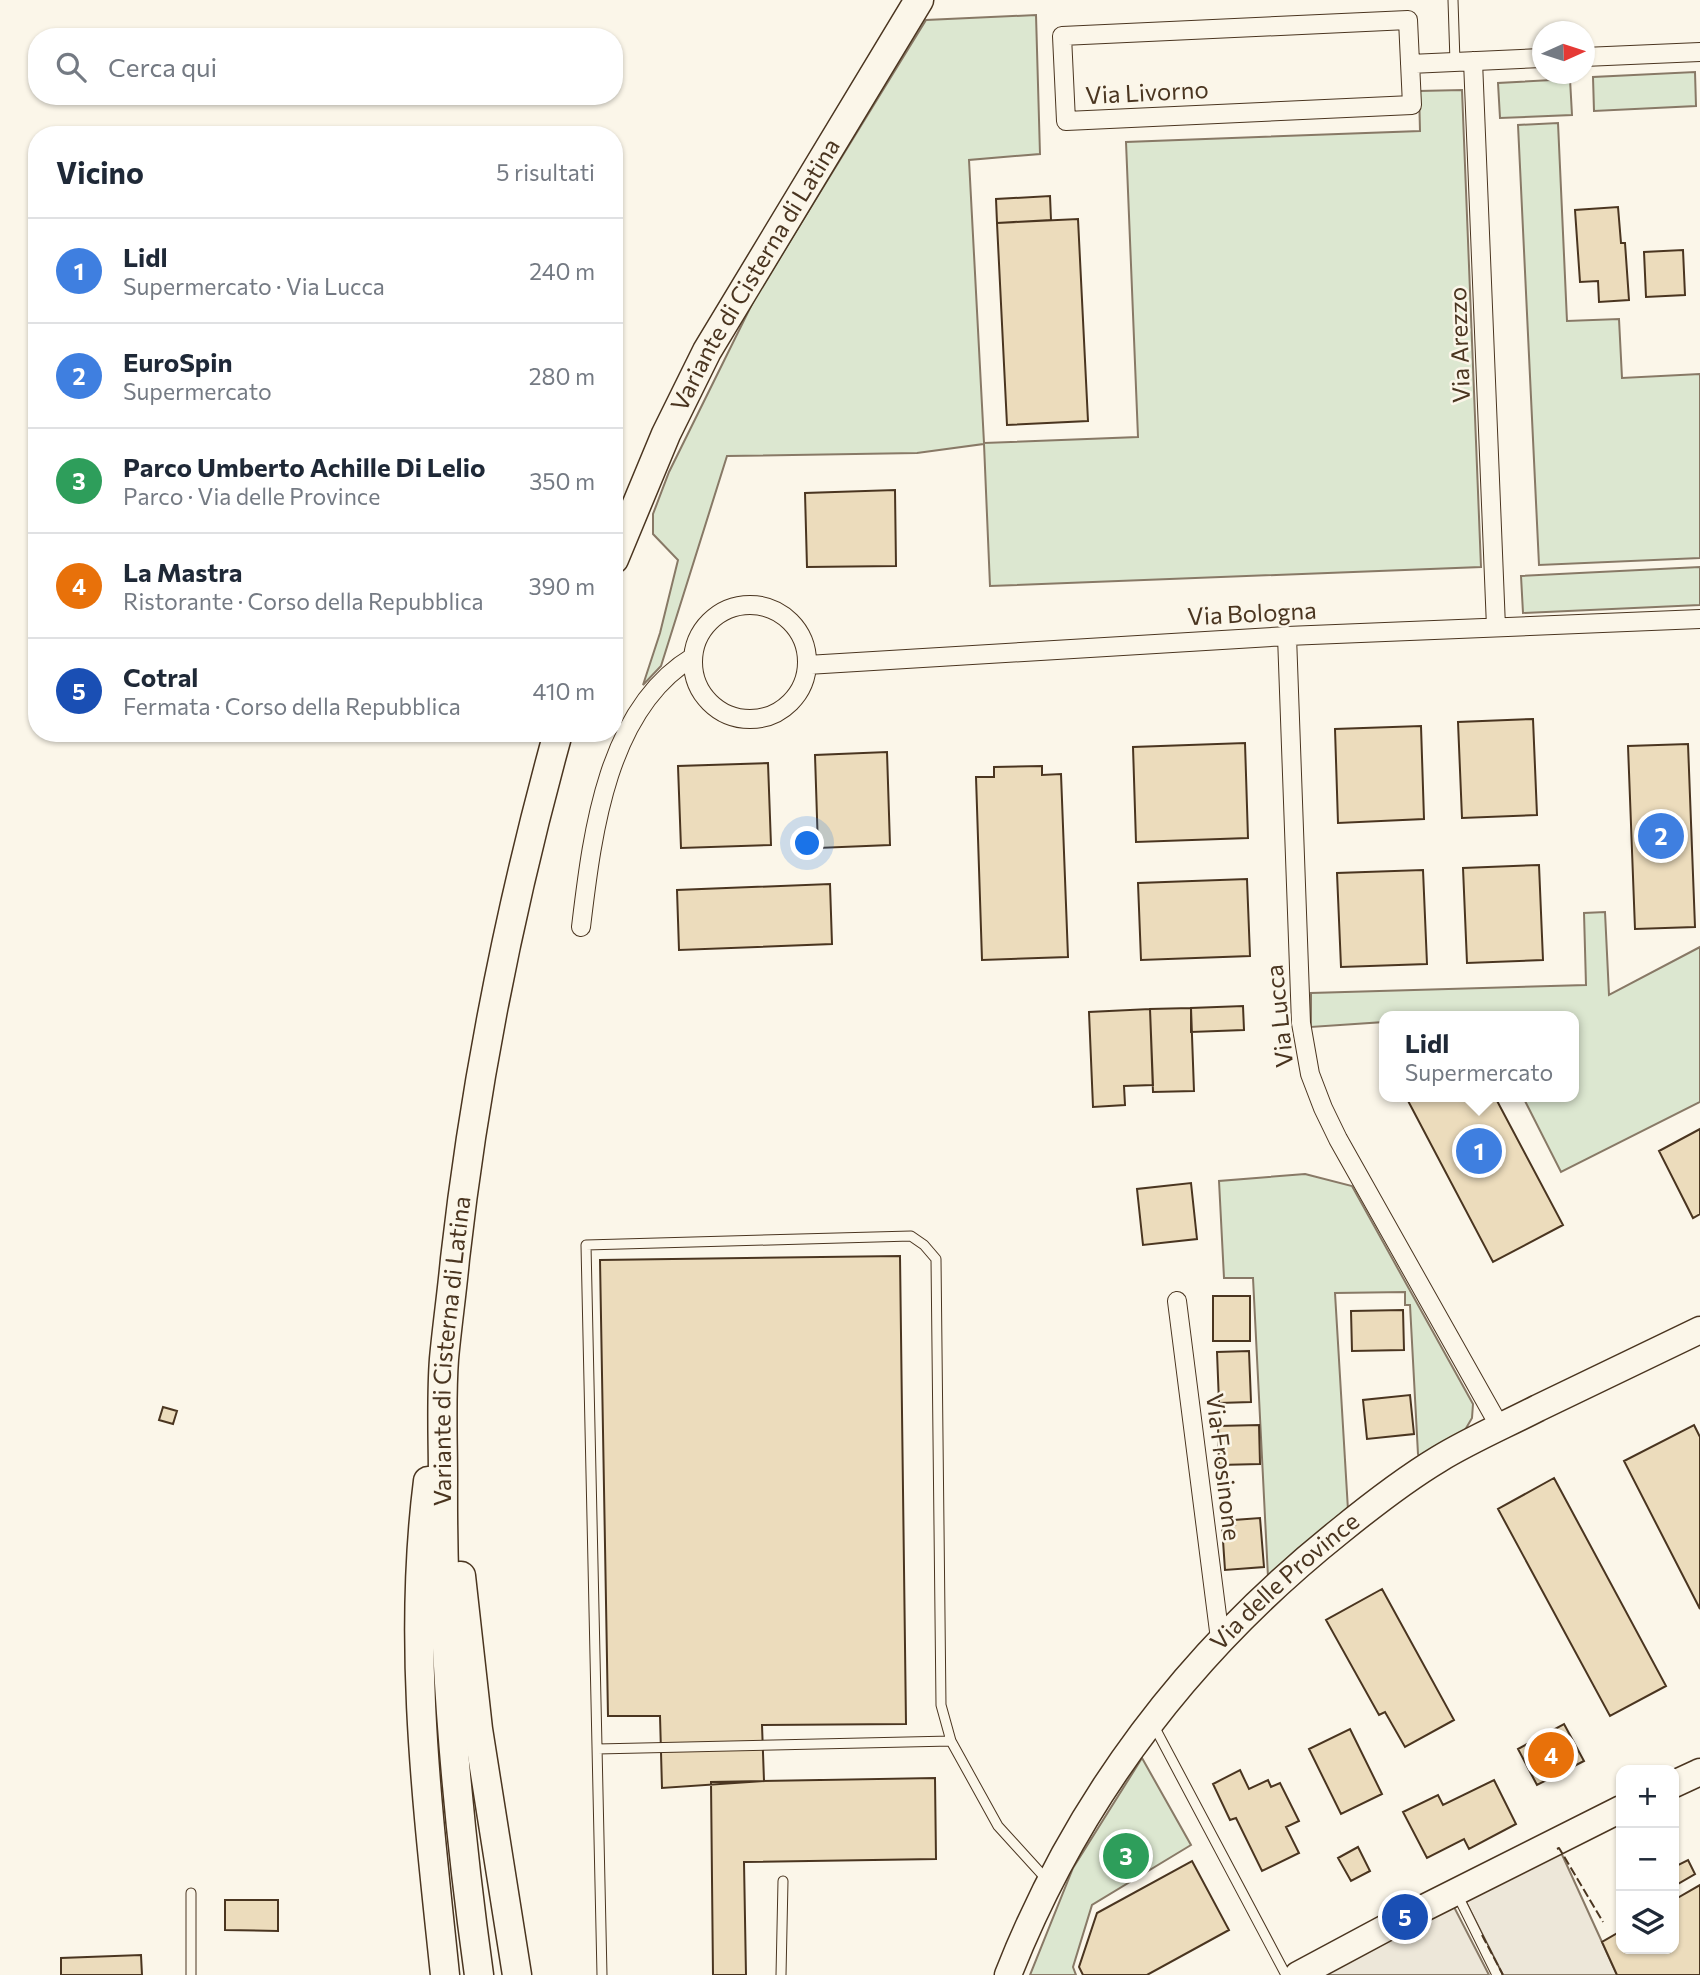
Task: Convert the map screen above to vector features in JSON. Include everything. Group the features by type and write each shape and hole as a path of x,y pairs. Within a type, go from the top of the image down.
{"main road":[{"name":"Variante di Cisterna di Latina","path":"624,510 707,351 919,0"},
{"name":"Variante di Cisterna di Latina","path":"479,1975 457,1802 446,1639 444,1360 463,1195 484,1058 515,899 556,742"},
{"name":"Via delle Province","path":"1008,1975 1049,1882 1111,1777 1151,1720 1220,1639 1290,1572 1366,1510 1440,1458 1700,1330"},
{"path":"444,1360 424,1513 419,1632 424,1771 444,1975"},
{"path":"444,1360 460,1567 472,1679 517,1975"},
{"path":"1679,1782 1700,1772"},
{"path":"1298,1975 1616,1812"}],"street":[{"name":"Via Livorno","path":"1408,20 1410,64 1412,105 1066,121 1062,36 1408,20"},
{"path":"1595,57 1700,52"},
{"path":"1410,64 1532,58"},
{"name":"Via Arezzo","path":"1473,61 1496,627"},
{"path":"744,605 764,606 782,614 796,628 805,646 807,665 802,685 792,702 775,714 746,719 736,718 718,709 703,695 695,677 693,657 698,638 709,622 725,610 744,605"},
{"name":"Via Bologna","path":"807,665 1287,636 1700,619"},
{"name":"Via Lucca","path":"1287,636 1300,1009 1310,1074 1333,1130 1500,1427"},
{"path":"623,741 642,706 659,684 678,666 693,657"},
{"path":"582,927 590,848 606,788 623,742"},
{"name":"Via Frosinone","path":"1177,1301 1220,1639"}],"lane":[{"path":"1453,0 1455,62"},
{"path":"602,1975 586,1245 911,1236 924,1245 936,1259 941,1705 951,1741 998,1826 1049,1882"},
{"path":"1151,1720 1286,1975"},
{"path":"597,1749 951,1741"},
{"path":"782,1975 783,1881"},
{"path":"1456,1892 1497,1975"},
{"path":"191,1893 191,1975"}],"green space":[{"path":"1036,15 1040,154 969,160 984,443 1138,437 1126,142 1420,131 1419,91 1462,90 1481,567 990,586 984,444 917,453 727,456 661,666 643,685 660,633 678,560 653,534 653,514 669,472 755,298 926,20"},
{"path":"1695,72 1696,106 1594,111 1595,77"},
{"path":"1532,81 1532,84 1570,84 1572,115 1500,118 1498,83"},
{"path":"1558,123 1567,321 1619,319 1622,378 1700,374 1700,558 1539,565 1518,125"},
{"path":"1700,567 1700,605 1523,613 1521,576"},
{"path":"1605,912 1609,995 1700,947 1700,1102 1561,1172 1526,1102 1579,1102 1579,1011 1379,1011 1379,1022 1311,1027 1311,993 1586,985 1584,913"},
{"path":"1305,1174 1352,1186 1473,1404 1472,1418 1465,1430 1421,1459 1418,1454 1410,1305 1405,1305 1405,1292 1335,1293 1348,1510 1268,1577 1253,1278 1224,1278 1219,1181"},
{"path":"1142,1758 1191,1845 1092,1905 1073,1967 1076,1975 1030,1975 1073,1868"}],"shaded area":[{"path":"1559,1848 1617,1975 1503,1975 1464,1898"},
{"path":"1453,1905 1489,1975 1322,1975"}],"building":[{"path":"1050,196 1051,220 997,223 996,199"},
{"path":"1618,207 1621,243 1625,243 1629,300 1599,302 1598,281 1580,282 1575,210"},
{"path":"1078,219 1088,421 1007,425 997,223"},
{"path":"1683,250 1685,295 1646,297 1644,252"},
{"path":"895,490 896,566 807,567 805,493"},
{"path":"1533,719 1537,815 1462,818 1458,722"},
{"path":"1421,726 1424,819 1338,823 1335,729"},
{"path":"1245,743 1248,838 1136,842 1133,747"},
{"path":"1688,744 1695,927 1635,929 1628,746"},
{"path":"887,752 890,845 818,848 815,755"},
{"path":"768,763 771,845 681,848 678,766"},
{"path":"1042,766 1042,775 1061,774 1068,957 982,960 976,777 994,777 994,767"},
{"path":"1539,865 1543,960 1467,963 1463,868"},
{"path":"1423,870 1427,964 1341,967 1337,873"},
{"path":"1247,879 1250,956 1141,960 1138,883"},
{"path":"830,884 832,944 679,950 677,890"},
{"path":"1243,1006 1244,1030 1191,1032 1191,1008"},
{"path":"1191,1008 1194,1091 1153,1092 1150,1009"},
{"path":"1150,1009 1153,1085 1124,1086 1125,1105 1093,1107 1089,1012"},
{"path":"1409,1102 1498,1102 1563,1225 1493,1262"},
{"path":"1700,1129 1700,1214 1693,1218 1659,1151"},
{"path":"1191,1183 1197,1239 1143,1245 1137,1189"},
{"path":"900,1256 906,1724 762,1725 764,1781 662,1788 660,1716 608,1716 600,1260"},
{"path":"1213,1296 1250,1296 1250,1341 1213,1341"},
{"path":"1403,1310 1404,1350 1352,1351 1351,1311"},
{"path":"1249,1351 1251,1402 1219,1403 1217,1352"},
{"path":"1410,1395 1414,1434 1367,1439 1363,1400"},
{"path":"163,1407 177,1411 173,1424 159,1420"},
{"path":"1259,1425 1260,1464 1219,1465 1218,1426"},
{"path":"1694,1425 1700,1437 1700,1609 1624,1461"},
{"path":"1554,1478 1666,1686 1610,1716 1498,1509"},
{"path":"1260,1518 1264,1567 1225,1570 1222,1526 1235,1525 1234,1520"},
{"path":"1382,1589 1454,1720 1405,1747 1385,1712 1379,1715 1326,1620"},
{"path":"1564,1724 1584,1761 1537,1785 1518,1749"},
{"path":"1350,1729 1382,1794 1341,1814 1309,1749"},
{"path":"1240,1770 1249,1789 1268,1780 1271,1787 1280,1783 1299,1821 1286,1827 1299,1853 1262,1871 1236,1818 1230,1820 1213,1784"},
{"path":"935,1778 936,1859 744,1862 746,1975 713,1975 711,1782"},
{"path":"1494,1780 1516,1824 1469,1849 1464,1839 1427,1858 1403,1812 1438,1795 1443,1805"},
{"path":"1358,1847 1370,1871 1351,1881 1338,1858"},
{"path":"1688,1860 1695,1874 1679,1883 1679,1864"},
{"path":"1192,1861 1229,1930 1147,1975 1083,1975 1079,1967 1097,1913"},
{"path":"1700,1885 1700,1975 1617,1975 1602,1942 1616,1934 1616,1954 1679,1954 1679,1897"},
{"path":"225,1900 278,1900 278,1931 225,1930"},
{"path":"141,1955 142,1975 61,1975 61,1958"}],"fence":[{"path":"1557,1849 1559,1848 1603,1922"},
{"path":"1482,1935 1503,1975"}],"place":[{"name":"EuroSpin","path":"1661,836"},
{"name":"Lidl","path":"1479,1151"},
{"name":"La Mastra","path":"1551,1755"},
{"name":"Parco Umberto Achille Di Lelio","path":"1126,1856"},
{"name":"Cotral","path":"1405,1917"}]}
